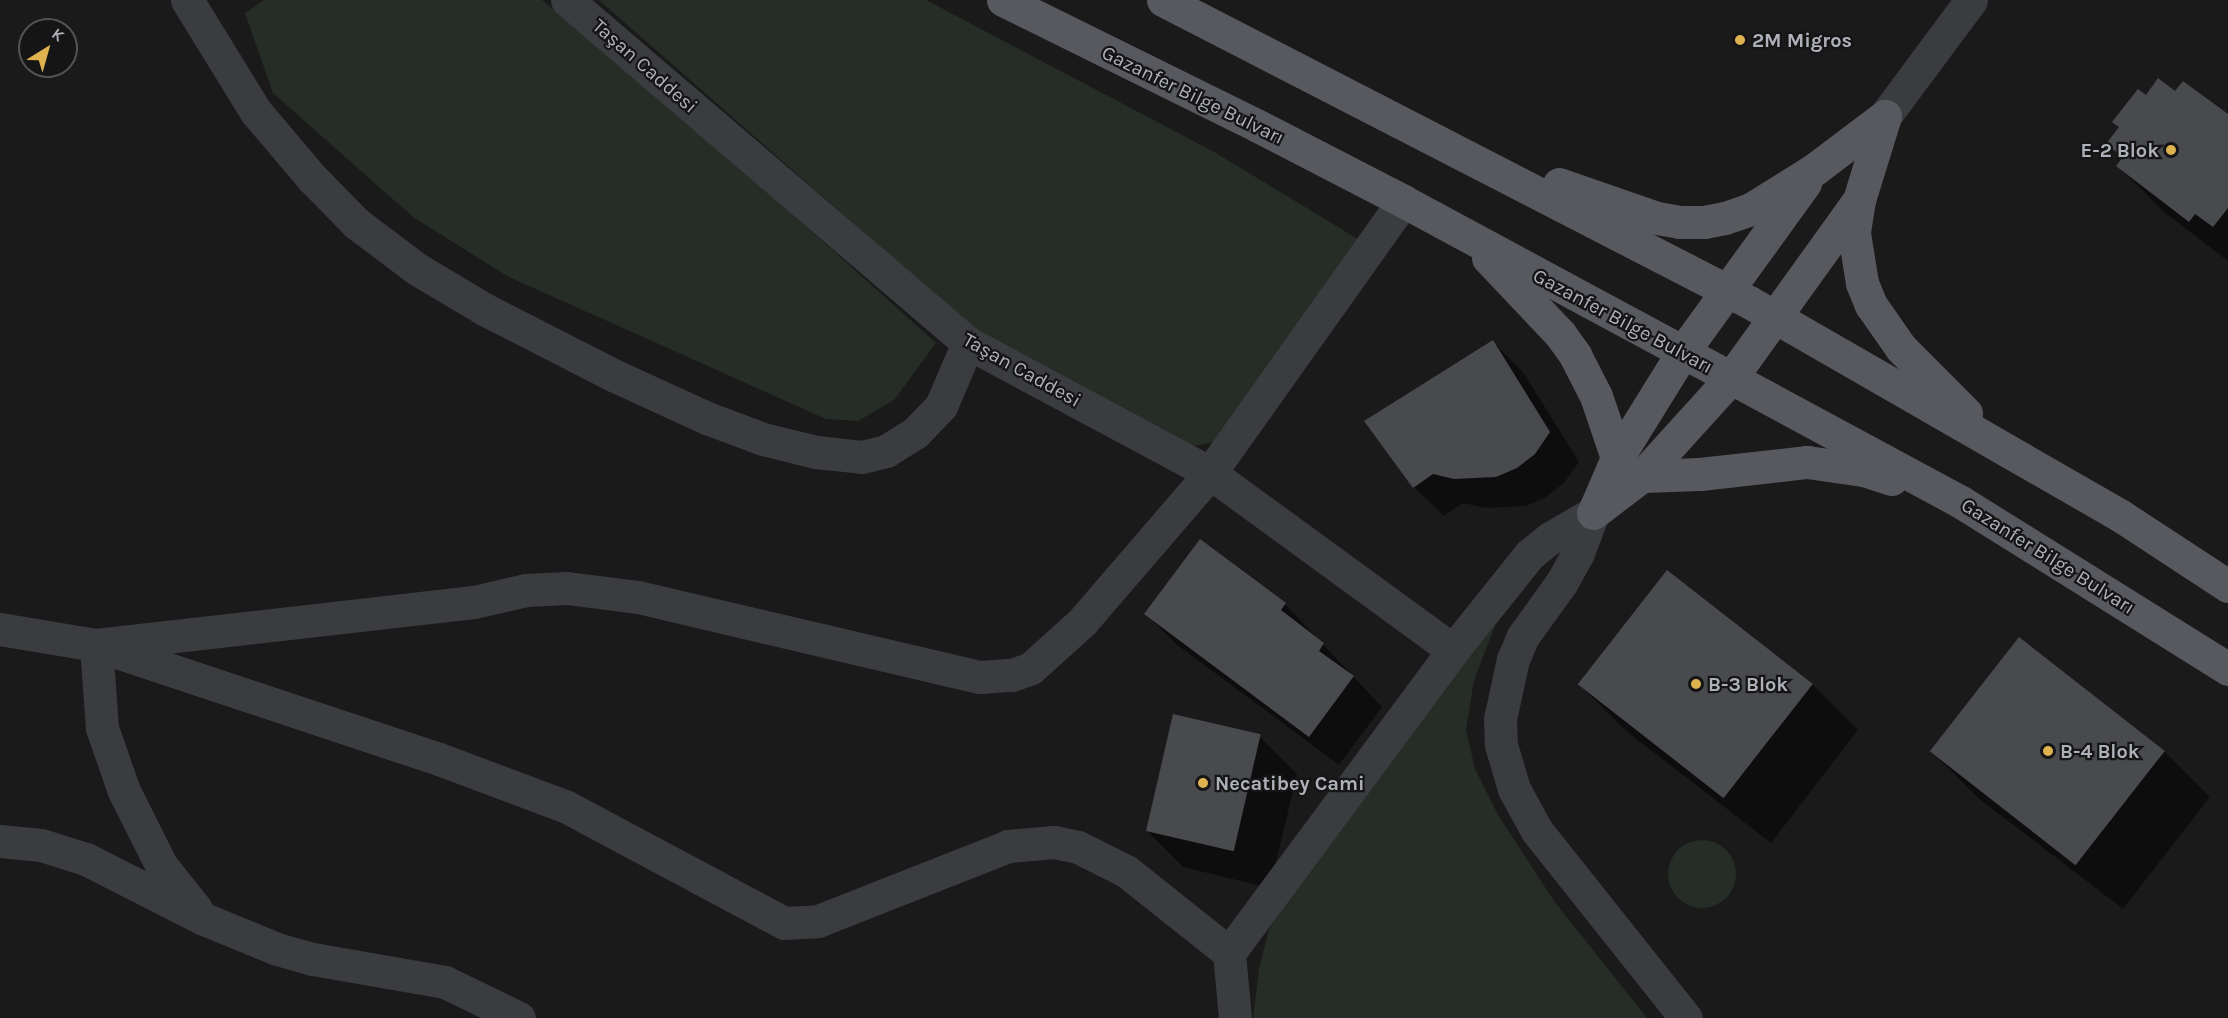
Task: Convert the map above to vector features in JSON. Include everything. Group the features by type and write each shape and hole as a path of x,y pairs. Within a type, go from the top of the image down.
{"main road":[{"name":"Gazanfer Bilge Bulvarı","path":"1004,0 1403,201 1961,502 2228,669"},
{"path":"1163,0 1776,317 2121,516 2228,586"},
{"path":"1427,137 1624,208 1679,222 1704,222 1751,208 1815,169 1885,116"},
{"path":"1885,116 1859,200 1854,233 1862,283 1871,305 1901,348 1995,442"},
{"path":"1630,467 1682,353 1815,169"},
{"path":"1593,513 1630,467 1731,378 1859,200"},
{"path":"1470,239 1560,334 1575,354 1630,467"},
{"path":"1630,467 1700,474 1807,462 1864,470 1961,502"}],"street":[{"path":"187,0 256,112 312,178 356,223 417,269 484,309 613,375 707,418 763,440 816,452 862,457 886,451 915,433 940,406 968,343"},
{"name":"Taşan Caddesi","path":"567,0 968,343 1210,473 1453,650"},
{"path":"1885,116 1971,0"},
{"path":"96,645 474,602 526,590 567,588 638,597 980,677 1012,675 1030,668 1082,622 1210,473 1403,201"},
{"path":"1235,1018 1229,953 1453,650 1529,555 1551,538 1593,513"},
{"path":"1593,513 1578,553 1562,582 1524,636 1513,659 1500,719 1500,745 1514,789 1537,831 1686,1018"},
{"path":"0,629 96,645 439,759 565,806 784,923 818,921 1008,846 1054,842 1078,847 1126,871 1229,953"},
{"path":"96,645 102,728 124,791 160,865 204,919"},
{"path":"0,841 41,845 86,859 204,919 277,949 313,959 445,982 519,1018"}],"shaded area":[{"path":"264,0 542,0 729,157 936,343 894,400 858,421 826,419 507,276 413,217 273,93 245,13"},
{"path":"599,0 926,0 1216,153 1361,241 1213,442 1188,447 1025,364 962,319"},
{"path":"1499,615 1474,680 1466,730 1475,769 1498,815 1554,901 1647,1018 1253,1018 1259,969 1269,929 1296,888"},
{"path":"1702,840 1715,843 1726,850 1733,861 1736,874 1733,887 1726,898 1715,905 1702,908 1689,905 1678,898 1671,887 1668,874 1671,861 1678,850 1689,843"}],"building":[{"name":"E-2 Blok","path":"2158,78 2175,91 2183,81 2228,114 2228,208 2213,227 2195,214 2189,222 2116,166 2123,157 2106,144 2119,127 2112,122 2138,89 2146,95"},
{"path":"1493,340 1550,432 1535,454 1517,468 1496,477 1454,479 1433,474 1413,488 1364,421"},
{"path":"1200,539 1286,603 1281,610 1324,643 1319,651 1354,676 1309,737 1144,614"},
{"name":"B-3 Blok","path":"1667,570 1813,684 1724,798 1578,684"},
{"name":"B-4 Blok","path":"2019,637 2165,751 2076,865 1930,751"},
{"name":"Necatibey Cami","path":"1173,714 1261,734 1234,851 1146,831"}],"place":[{"name":"2M Migros","path":"1740,40"},
{"name":"E-2 Blok","path":"2171,150"},
{"name":"B-3 Blok","path":"1696,684"},
{"name":"B-4 Blok","path":"2048,751"},
{"name":"Necatibey Cami","path":"1203,783"}]}
